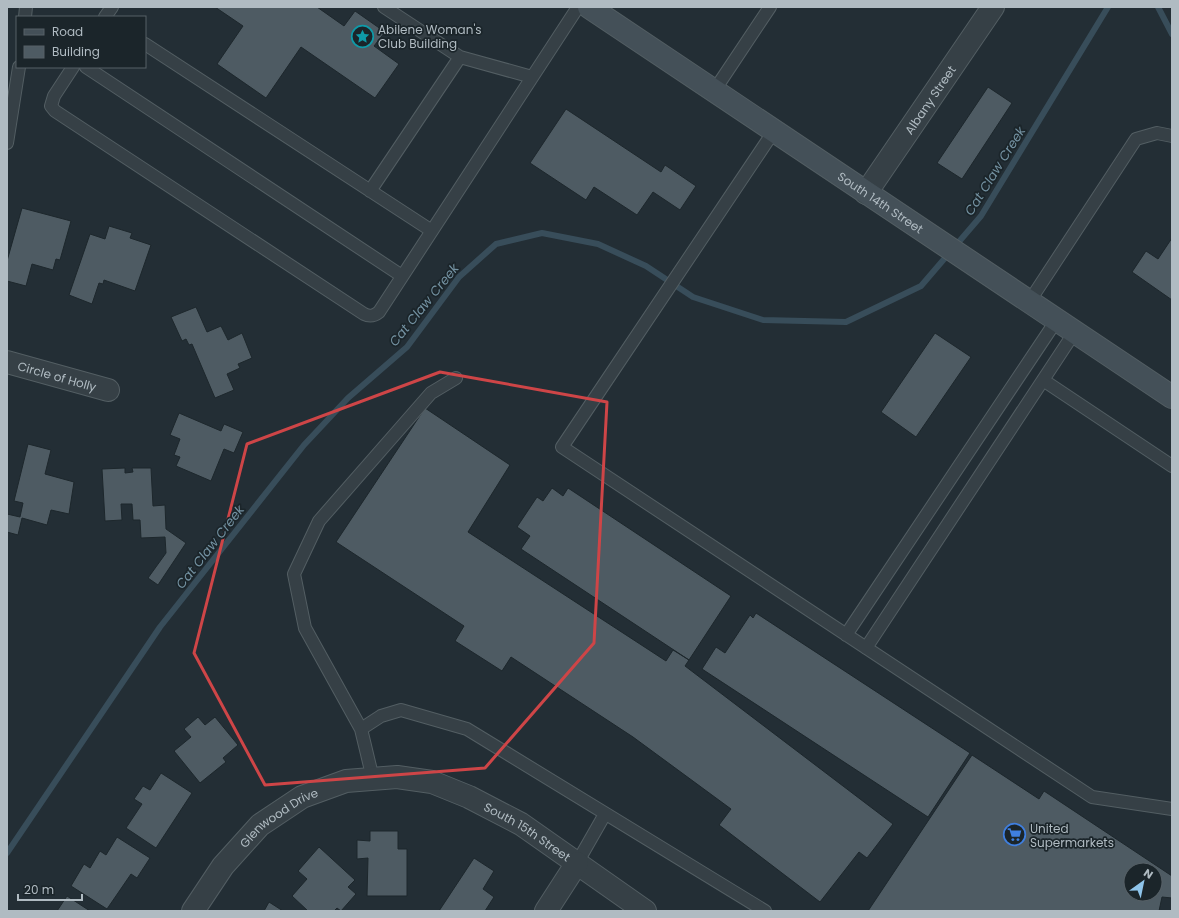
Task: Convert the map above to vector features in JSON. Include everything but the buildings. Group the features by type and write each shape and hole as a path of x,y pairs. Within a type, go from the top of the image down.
{"main road":[{"name":"South 14th Street","path":"589,7 1065,327 1172,397"}],"street":[{"name":"Albany Street","path":"866,193 993,7"},
{"name":"Circle of Holly","path":"7,362 108,390"},
{"name":"Glenwood Drive","path":"193,911 223,866 260,825 302,797 346,781 397,777"},
{"name":"South 15th Street","path":"397,777 432,782 469,797 521,824 645,911"},
{"path":"546,911 577,863"}],"lane":[{"path":"106,16 112,7"},
{"path":"384,7 460,57 532,77"},
{"path":"72,68 54,96 51,106 55,111 364,314 374,316 379,312 432,232 578,7"},
{"path":"714,91 770,7"},
{"path":"146,45 432,232"},
{"path":"370,191 460,57"},
{"path":"7,143 19,68"},
{"path":"88,68 402,276"},
{"path":"774,131 562,447 1092,798 1172,809"},
{"path":"1029,302 1136,139 1157,133 1172,136"},
{"path":"846,635 1065,327"},
{"path":"866,648 1043,380 1065,327"},
{"path":"373,779 361,729 305,628 294,574 319,521 432,393 456,378"},
{"path":"1043,380 1172,466"},
{"path":"361,729 382,716 401,710 467,729 765,911"},
{"path":"577,863 605,814"}],"highlighted area":[{"path":"440,372 607,402 594,643 485,768 265,785 194,653 247,444"}],"waterway":[{"name":"Cat Claw Creek","path":"7,853 160,627 304,445 348,398 407,347 459,277 496,244 542,233 598,244 646,266 693,297 763,320 846,322 921,286 981,216 1108,7"},
{"path":"1158,7 1172,34"}],"place":[{"name":"Abilene Woman's Club Building","path":"363,36"},
{"name":"United Supermarkets","path":"1014,835"}]}
